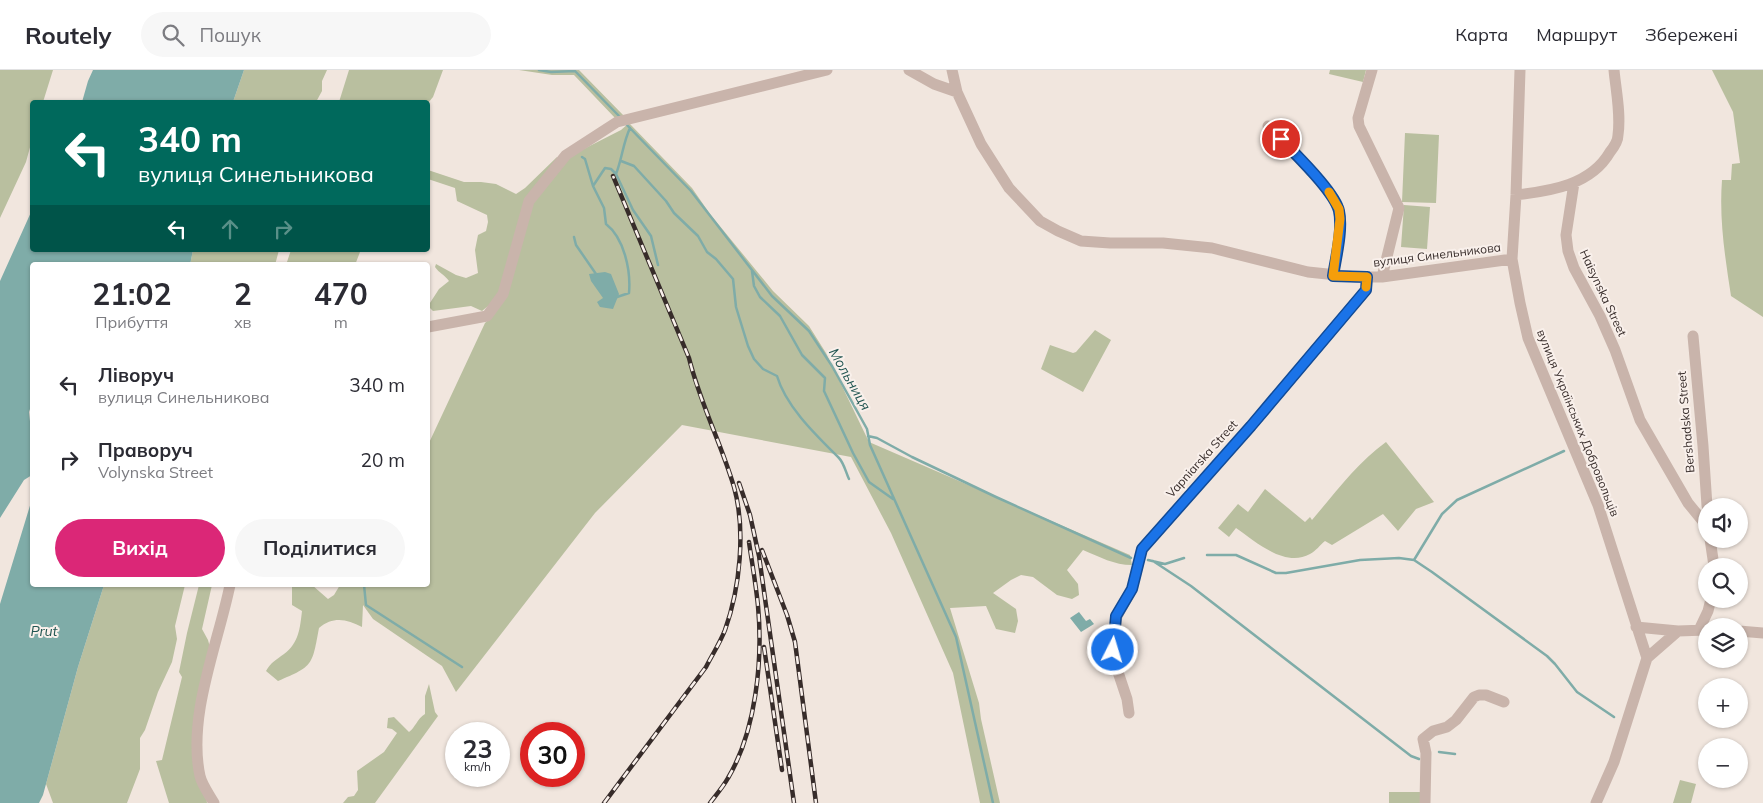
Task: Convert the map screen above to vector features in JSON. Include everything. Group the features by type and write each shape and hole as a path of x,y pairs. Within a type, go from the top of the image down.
{"street":[{"path":"430,327 487,316 502,294 529,201 566,155 617,122 827,70"},
{"path":"909,70 934,84 957,92"},
{"name":"вулиця Синельникова","path":"952,70 957,92 981,144 1009,188 1040,221 1081,241 1110,244 1163,243 1212,248 1333,276 1382,277 1512,259"},
{"path":"1372,70 1358,118 1359,126 1399,208 1382,277"},
{"name":"вулиця Українських Добровольців","path":"1520,70 1512,259 1528,338 1598,506 1646,658"},
{"path":"1516,195 1544,192 1574,183 1604,162 1618,137 1619,113 1614,70"},
{"path":"1268,126 1302,161 1333,198 1339,209 1340,219 1333,276"},
{"name":"Haisynska Street","path":"1574,183 1566,235 1568,251 1574,268 1600,316 1615,350 1640,420 1688,503 1698,515"},
{"name":"Vapniarska Street","path":"1129,713 1127,698 1115,663 1113,642 1116,616 1132,589 1142,549 1366,290 1367,277"},
{"name":"Bershadska Street","path":"1692,336 1706,498"},
{"path":"214,803 200,778 197,734 199,711 230,587"},
{"path":"1636,626 1678,631 1698,630"},
{"path":"1596,803 1614,762 1646,658 1678,631"},
{"path":"1748,632 1763,633"},
{"path":"1426,803 1426,753 1423,739 1433,731 1447,727 1456,720 1474,697 1486,695 1504,702"}],"green space":[{"path":"0,70 53,70 44,100 30,100 30,147 26,162 0,218"},
{"path":"244,70 327,70 322,81 322,91 317,100 234,100"},
{"path":"349,70 443,70 430,101 340,100"},
{"path":"519,70 579,70 625,117 616,119 574,75 552,75"},
{"path":"1330,70 1366,70 1363,82 1329,74"},
{"path":"1712,70 1763,70 1763,317 1731,296 1722,224 1722,180 1731,180 1732,164 1740,163 1733,112"},
{"path":"629,123 692,188 710,214 773,291 809,326 826,353 869,442 1130,555 1132,565 1125,565 1083,550 1067,570 1078,584 1079,595 1072,599 1057,595 1033,577 1021,575 1011,580 993,593 1016,609 1018,621 1015,633 996,629 986,606 950,608 979,703 1000,803 980,803 953,673 891,533 851,457 682,425 595,513 456,692 442,666 373,619 363,605 362,627 351,622 335,620 319,628 312,657 309,663 299,672 278,681 266,671 272,663 289,650 298,635 302,611 292,605 292,587 314,587 328,599 334,595 339,587 430,587 430,441 485,323 510,288 482,311 471,306 433,311 430,308 430,303 439,289 449,281 435,267 436,264 456,275 466,278 478,273 475,250 478,235 486,231 488,222 487,215 457,201 455,188 430,180 430,171 464,182 496,184 516,194 525,188 557,157 556,170 568,157 621,130"},
{"path":"1405,133 1439,135 1436,203 1402,202"},
{"path":"1404,205 1430,207 1427,249 1401,247"},
{"path":"193,252 278,252 276,262 191,262"},
{"path":"290,252 360,252 356,262 287,262"},
{"path":"1095,330 1111,340 1083,392 1041,369 1050,345 1073,353 1076,352"},
{"path":"1386,442 1434,502 1416,509 1398,531 1383,514 1332,545 1325,541 1310,554 1291,558 1271,552 1236,528 1229,537 1218,528 1238,504 1248,512 1265,489 1305,522 1310,517 1312,520 1356,469"},
{"path":"103,587 185,587 175,626 177,639 172,662 158,692 145,730 140,738 140,769 127,803 53,803 46,784 78,667"},
{"path":"198,587 212,587 202,629 211,651 196,711 207,803 169,803 156,761 162,760 182,677 179,672"},
{"path":"429,684 435,712 438,716 375,803 343,803 348,797 354,796 358,790 357,771 384,752 397,733 387,728 388,718 394,717 409,732 425,714 425,696"},
{"path":"1680,780 1696,784 1691,803 1673,803"},
{"path":"1389,792 1420,792 1420,803 1389,803"}],"water":[{"path":"93,70 244,70 234,100 83,100"},
{"path":"30,214 30,252 193,252 191,262 30,262 30,476 24,480 0,518 0,281"},
{"path":"605,272 611,274 619,294 613,309 600,307 597,302 603,298 591,281 589,274"},
{"name":"Prut","path":"30,506 30,587 103,587 78,667 43,795 39,803 0,803 0,604"},
{"path":"1079,612 1086,621 1090,619 1094,624 1081,632 1070,618"}],"waterway":[{"name":"Мольниця","path":"539,70 551,72 575,71 620,117"},
{"name":"Мольниця","path":"625,123 691,191 772,296 809,331 832,366 867,429 870,445 956,637 993,803"},
{"path":"616,174 630,128"},
{"path":"582,157 585,159 593,186"},
{"path":"621,161 634,166 666,201 674,213 698,236 707,252 716,259 733,279 736,307 754,359 763,369 777,376 787,399 812,431 841,460 849,479"},
{"path":"617,297 629,293 629,274 622,246 606,224 604,208 593,186 605,168 611,169 616,174 633,210 651,236 658,265"},
{"path":"574,237 576,245 596,274"},
{"path":"752,271 754,286 760,297 780,316 802,355 825,378 824,391 869,482 893,499"},
{"path":"868,436 877,438 996,497 1131,558"},
{"path":"1414,560 1442,514 1457,500 1564,451"},
{"path":"1207,555 1236,555 1276,573 1286,573 1360,560 1399,558 1414,560 1547,656 1577,692 1614,717"},
{"path":"1148,560 1165,564 1184,558"},
{"path":"1153,561 1191,586 1411,756 1419,759"},
{"path":"364,587 366,605 462,667"},
{"path":"1439,752 1455,754"}],"railway":[{"path":"604,803 706,667 725,630 738,578 740,559 738,504 729,471 699,391 689,358 613,176"},
{"path":"739,483 750,515 759,556 794,803"},
{"path":"710,803 726,781 738,759 751,717 755,695 758,672 759,627 749,542"},
{"path":"762,550 787,615 795,642 816,803"},
{"path":"764,647 782,770"}],"slow traffic":[{"path":"1329,192 1339,209 1340,219 1333,276 1367,277 1366,287"}],"route":[{"path":"1113,650 1116,616 1132,589 1142,549 1251,426 1366,290 1367,277 1333,276 1340,219 1339,209 1333,198 1281,139"}]}
